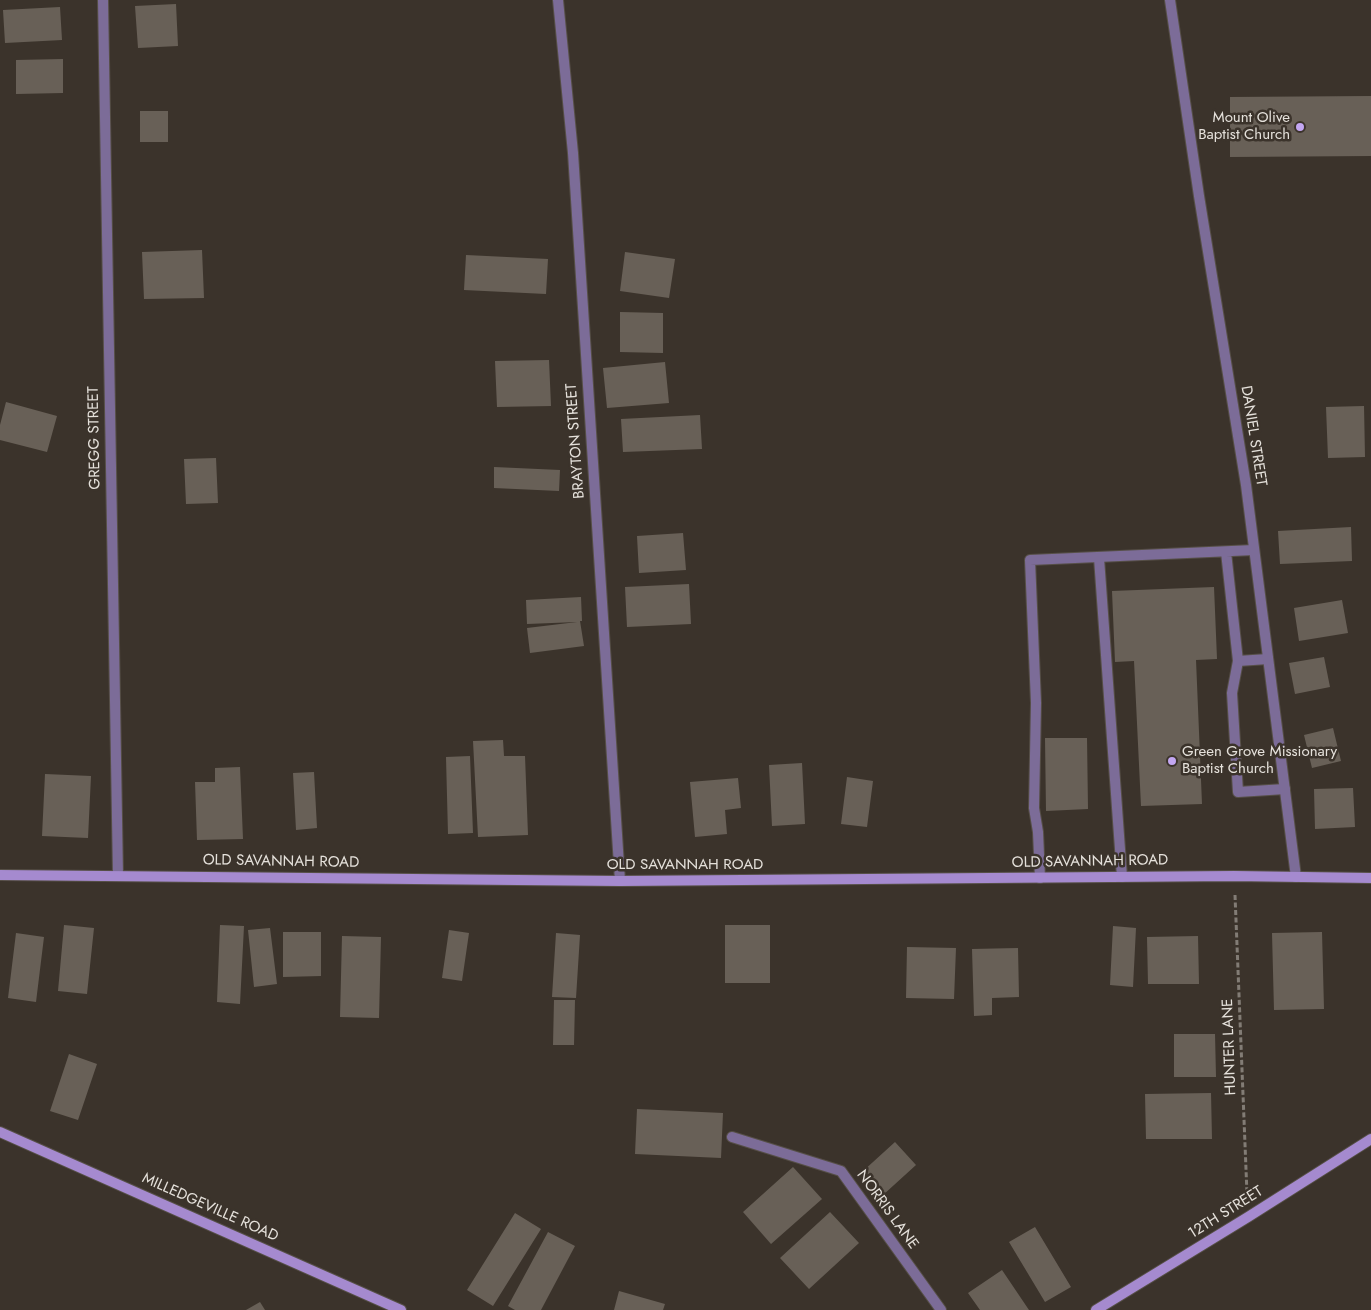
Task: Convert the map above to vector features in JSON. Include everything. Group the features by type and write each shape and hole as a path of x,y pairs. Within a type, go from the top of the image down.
{"street":[{"name":"GREGG STREET","path":"103,0 118,876"},
{"name":"BRAYTON STREET","path":"558,0 573,153 620,881"},
{"name":"DANIEL STREET","path":"1170,0 1199,196 1246,485 1296,877"},
{"path":"1040,878 1038,832 1034,808 1036,703 1030,560 1254,550"},
{"path":"1226,552 1238,661 1232,693 1238,792 1284,790"},
{"path":"1099,558 1122,877"},
{"path":"1238,661 1268,659"},
{"name":"OLD SAVANNAH ROAD","path":"0,875 620,881 1234,876 1371,878"},
{"name":"MILLEDGEVILLE ROAD","path":"2,1132 401,1310"},
{"name":"NORRIS LANE","path":"732,1137 841,1172 941,1310"},
{"name":"12TH STREET","path":"1096,1310 1371,1139"}],"path":[{"name":"HUNTER LANE","path":"1234,876 1248,1217"}],"building":[{"path":"176,4 178,46 138,48 135,6"},
{"path":"60,7 62,40 5,43 3,10"},
{"path":"63,59 63,93 16,94 16,60"},
{"name":"Mount Olive Baptist Church","path":"1371,96 1371,156 1230,157 1230,97"},
{"path":"140,111 168,111 168,142 140,142"},
{"path":"202,250 204,298 144,299 142,252"},
{"path":"625,252 675,259 669,298 620,291"},
{"path":"466,255 548,259 546,294 464,290"},
{"path":"620,312 663,313 663,353 620,352"},
{"path":"549,360 551,406 497,407 495,361"},
{"path":"665,362 669,403 607,408 603,368"},
{"path":"6,402 57,416 47,452 0,440 0,425"},
{"path":"1364,406 1365,457 1328,458 1326,407"},
{"path":"700,415 702,449 623,452 621,419"},
{"path":"216,458 218,503 186,504 184,459"},
{"path":"494,467 560,470 559,491 494,488"},
{"path":"1351,527 1352,561 1280,564 1278,531"},
{"path":"683,533 686,570 639,573 637,536"},
{"path":"689,584 691,624 627,627 625,587"},
{"path":"1214,587 1217,659 1196,660 1202,804 1141,806 1134,661 1115,662 1112,591"},
{"path":"581,597 582,621 580,621 584,646 530,653 527,628 577,622 527,624 526,600"},
{"path":"1342,600 1348,633 1299,641 1294,608"},
{"path":"1324,657 1330,687 1295,694 1289,663"},
{"path":"1333,728 1341,761 1312,768 1304,735"},
{"path":"1045,738 1087,738 1088,809 1046,811"},
{"path":"503,740 504,756 525,756 528,835 478,837 473,741"},
{"path":"470,756 473,833 448,834 446,757"},
{"path":"802,763 805,824 772,826 769,765"},
{"path":"240,767 243,839 197,840 195,782 215,782 215,768"},
{"path":"314,772 317,828 296,830 293,773"},
{"path":"45,774 91,776 88,838 42,836"},
{"path":"847,777 873,781 867,827 841,824"},
{"path":"738,778 741,808 725,810 727,834 695,837 690,782"},
{"path":"1353,788 1355,827 1315,829 1314,789"},
{"path":"64,925 94,928 87,994 58,991"},
{"path":"220,925 244,926 240,1004 217,1002"},
{"path":"725,925 770,925 770,983 725,983"},
{"path":"1113,926 1136,928 1133,987 1110,985"},
{"path":"270,928 277,984 254,987 248,930"},
{"path":"449,930 469,933 462,981 442,978"},
{"path":"283,932 321,932 321,976 283,977"},
{"path":"1322,932 1324,1009 1274,1010 1272,933"},
{"path":"16,933 44,937 36,1002 8,998"},
{"path":"556,933 580,935 576,998 552,997"},
{"path":"342,936 381,937 379,1018 340,1017"},
{"path":"1198,936 1199,984 1148,984 1147,937"},
{"path":"907,947 956,948 954,999 906,998"},
{"path":"1018,948 1019,997 992,998 992,1015 974,1016 972,949"},
{"path":"554,1000 575,1000 574,1045 553,1045"},
{"path":"1174,1034 1215,1034 1216,1077 1174,1077"},
{"path":"69,1054 97,1064 78,1120 50,1111"},
{"path":"1211,1093 1212,1139 1146,1139 1145,1094"},
{"path":"637,1109 723,1113 721,1158 635,1154"},
{"path":"895,1142 916,1165 883,1195 862,1172"},
{"path":"793,1167 822,1199 771,1244 743,1212"},
{"path":"830,1212 859,1243 809,1289 780,1258"},
{"path":"515,1213 541,1229 493,1306 467,1290"},
{"path":"1035,1227 1071,1287 1045,1302 1009,1242"},
{"path":"548,1232 575,1246 541,1310 515,1310 508,1306"},
{"path":"1002,1270 1029,1310 980,1310 968,1293"},
{"path":"619,1291 665,1304 663,1310 614,1310"},
{"path":"260,1302 265,1310 246,1310"}],"place":[{"name":"Mount Olive Baptist Church","path":"1300,127"},
{"name":"Green Grove Missionary Baptist Church","path":"1172,761"}]}
